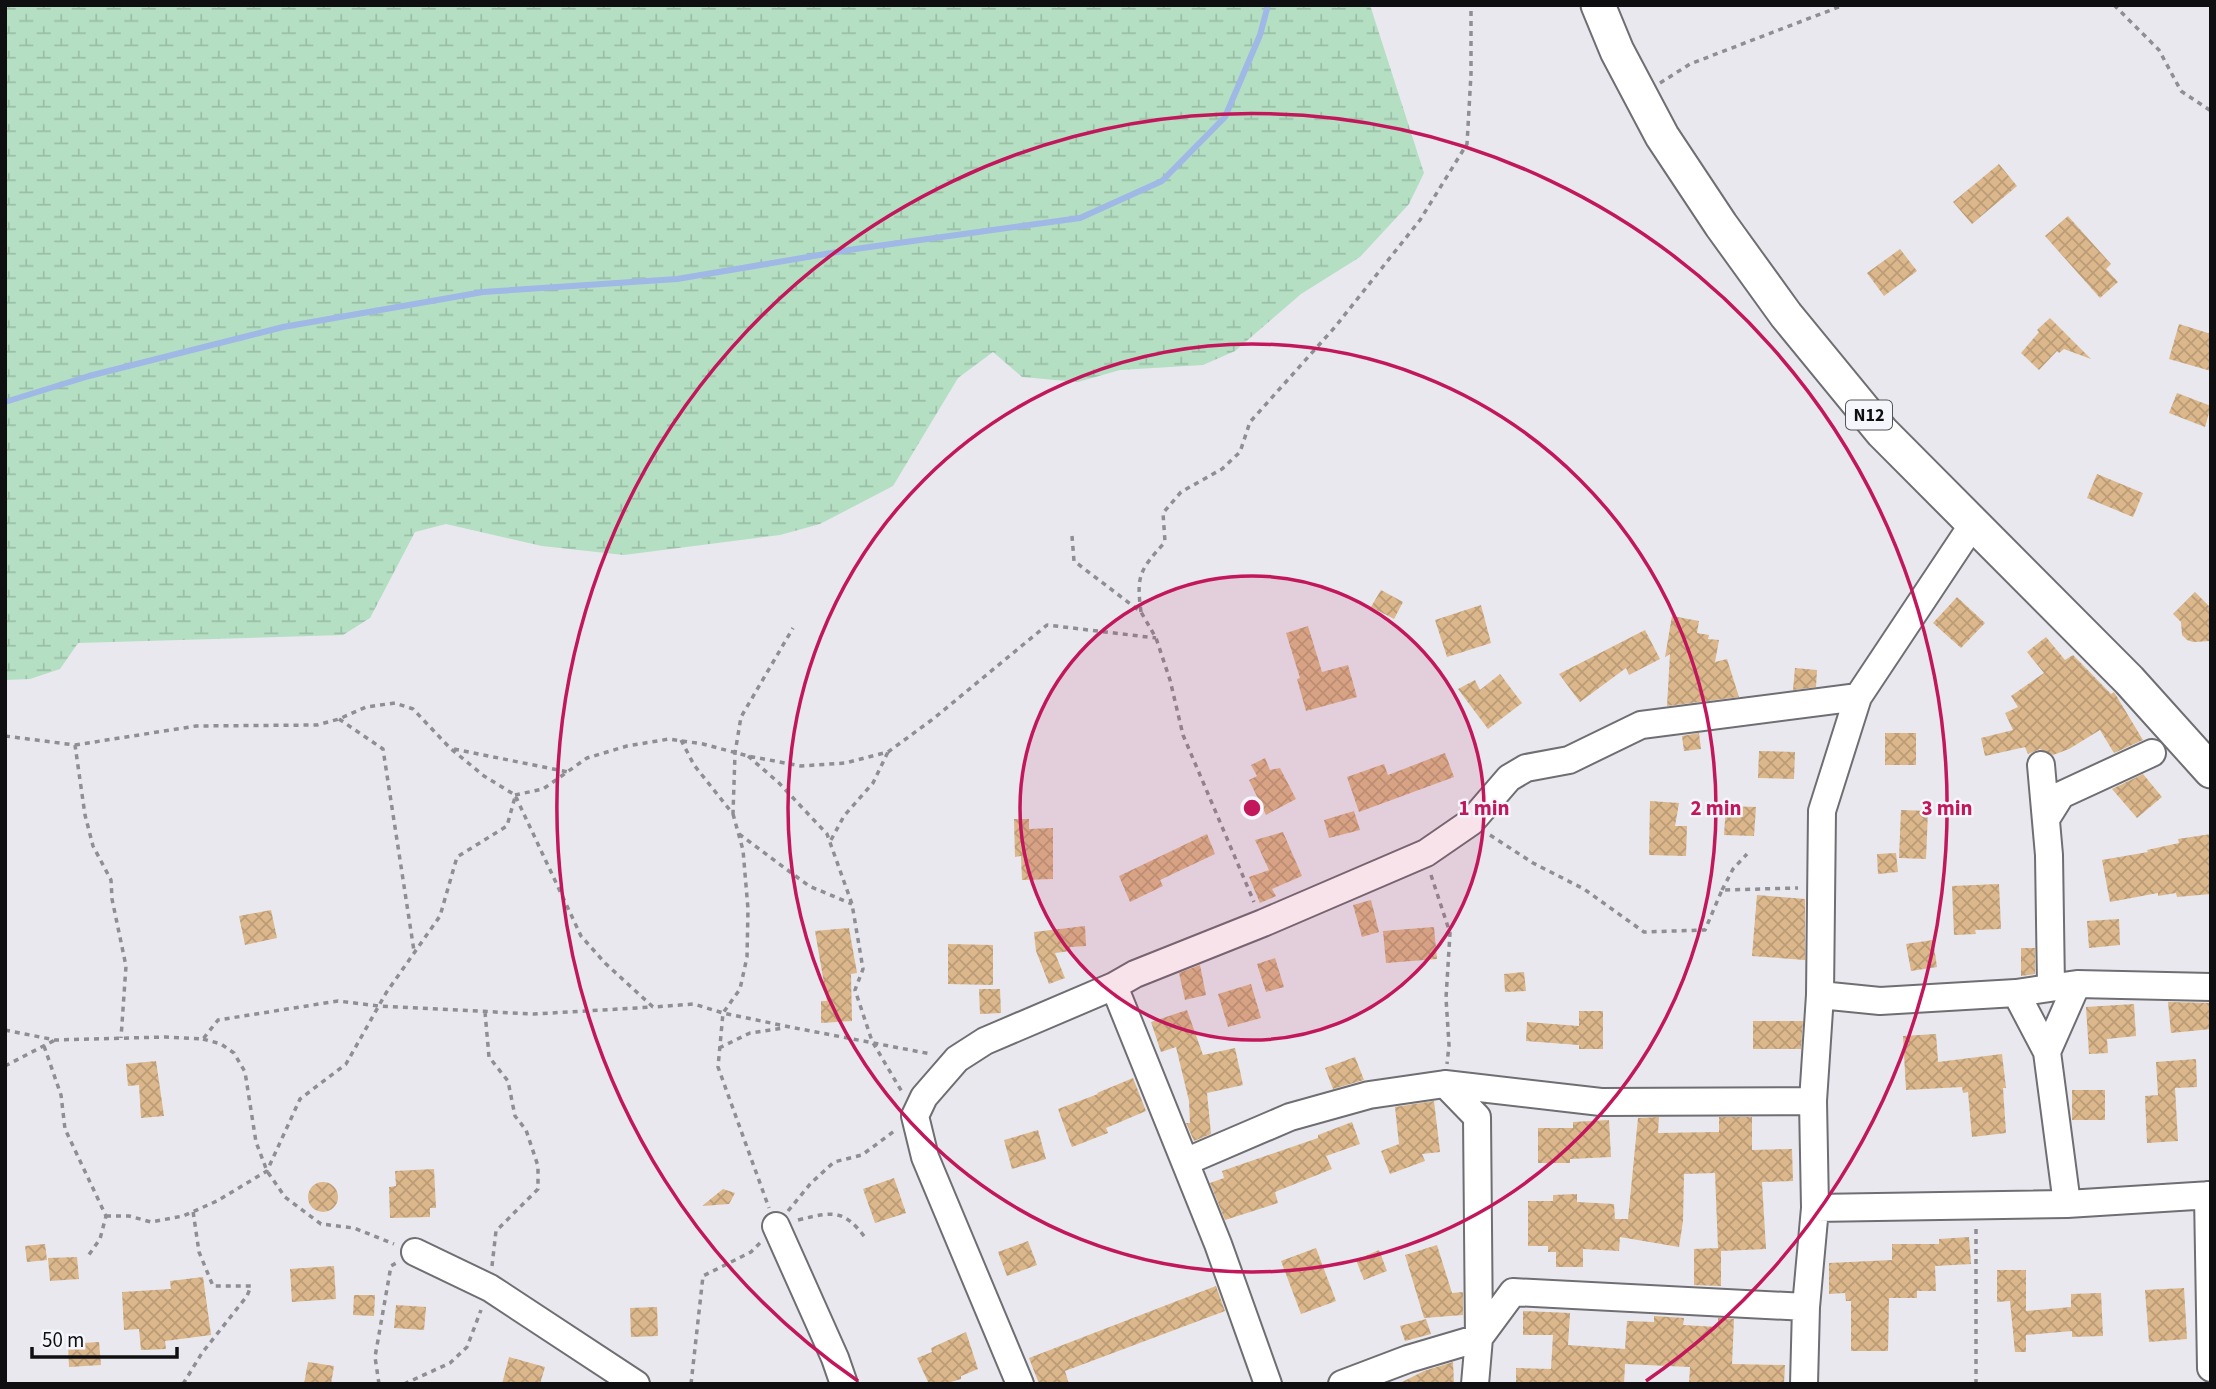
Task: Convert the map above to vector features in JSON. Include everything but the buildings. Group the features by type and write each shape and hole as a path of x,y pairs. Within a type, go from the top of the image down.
{"main road":[{"name":"N12","path":"1598,5 1617,51 1662,136 1786,315 1882,432 2129,680 2211,771"}],"street":[{"path":"1804,1384 1806,1307 1815,1208 1813,1101 1820,995 1822,811 1858,697 1973,524"},
{"path":"1020,1384 925,1157 915,1116 924,1097 957,1059 985,1041 1114,986 1135,974 1426,853 1471,822 1508,778 1526,768 1569,760 1641,724 1858,697"},
{"path":"2046,820 2061,795 2152,752"},
{"path":"2041,765 2064,986 2047,1052"},
{"path":"1114,986 1218,1244 1268,1384"},
{"path":"1820,995 1880,1001 2016,993 2064,986 2211,987"},
{"path":"2016,993 2047,1052 2067,1204"},
{"path":"1185,1162 1290,1117 1369,1094 1445,1084 1601,1102 1813,1101"},
{"path":"1445,1084 1477,1117 1479,1338 1475,1384"},
{"path":"1815,1208 2067,1204 2209,1195 2211,1368"},
{"path":"776,1226 844,1384"},
{"path":"415,1252 490,1289 636,1384"},
{"path":"1342,1384 1408,1359 1479,1338 1513,1292 1806,1307"}],"path":[{"path":"1140,612 1137,587 1143,566 1164,542 1163,513 1181,492 1222,469 1240,452 1250,422 1335,327 1420,220 1467,144 1471,5"},
{"path":"1641,95 1690,64 1844,5"},
{"path":"2115,5 2159,50 2182,91 2211,111"},
{"path":"1073,536 1074,561 1140,612 1156,638 1170,680 1183,734 1263,923"},
{"path":"516,795 543,789 587,758 627,746 669,739 704,744 801,766 845,764 888,751 933,719 1047,625 1156,638"},
{"path":"776,1226 718,1068 723,1013 740,989 747,957 748,909 743,850 733,814 735,752 741,717 793,628"},
{"path":"5,736 75,745 196,726 317,725 366,707 395,703 413,709 450,748 484,776 516,795 581,936 605,963 653,1007"},
{"path":"338,719 383,749 414,953"},
{"path":"681,740 694,765 733,814"},
{"path":"75,745 85,815 93,846 111,880 112,899 126,965 121,1038"},
{"path":"450,748 568,772"},
{"path":"830,842 844,816 873,783 888,751"},
{"path":"691,1384 703,1276 751,1252 834,1162 862,1155 915,1116 872,1041 855,990 863,969 852,904 827,834 789,793 748,756"},
{"path":"106,1216 129,1216 150,1222 183,1216 217,1201 267,1171 300,1099 346,1064 379,1006 440,916 457,858 507,827 516,795"},
{"path":"1471,822 1533,863 1584,889 1644,932 1705,930 1733,869 1747,854"},
{"path":"739,834 808,886 852,904"},
{"path":"1426,853 1450,933 1446,998 1449,1045 1445,1084"},
{"path":"1722,890 1821,889"},
{"path":"203,1039 218,1020 338,1001 379,1006 534,1014 694,1004 723,1013 957,1059"},
{"path":"404,1384 450,1363 467,1347 490,1289 496,1231 538,1189 538,1166 526,1130 515,1116 508,1081 489,1057 485,1012"},
{"path":"719,1048 750,1033 790,1027"},
{"path":"5,1030 55,1040 203,1039 221,1044 234,1054 245,1072 256,1142 267,1171 285,1198 321,1224 354,1228 415,1252"},
{"path":"5,1066 55,1040"},
{"path":"44,1045 59,1087 65,1129 106,1216 100,1239 88,1256"},
{"path":"183,1384 202,1353 247,1296 251,1286 213,1286 199,1252 194,1211"},
{"path":"776,1226 828,1213 842,1214 854,1223 867,1240"},
{"path":"1976,1227 1976,1384"},
{"path":"379,1384 375,1357 391,1266 415,1252"}],"green space":[{"path":"5,5 1370,5 1424,173 1409,204 1360,257 1301,294 1235,351 1203,365 1120,370 1078,382 1022,377 993,352 958,378 893,486 820,524 780,535 624,555 542,546 446,524 415,532 370,618 343,635 78,643 60,669 30,679 5,680"}],"waterway":[{"path":"5,402 89,376 283,327 483,292 677,279 855,249 1080,218 1162,181 1225,117 1260,35 1268,5"}]}
